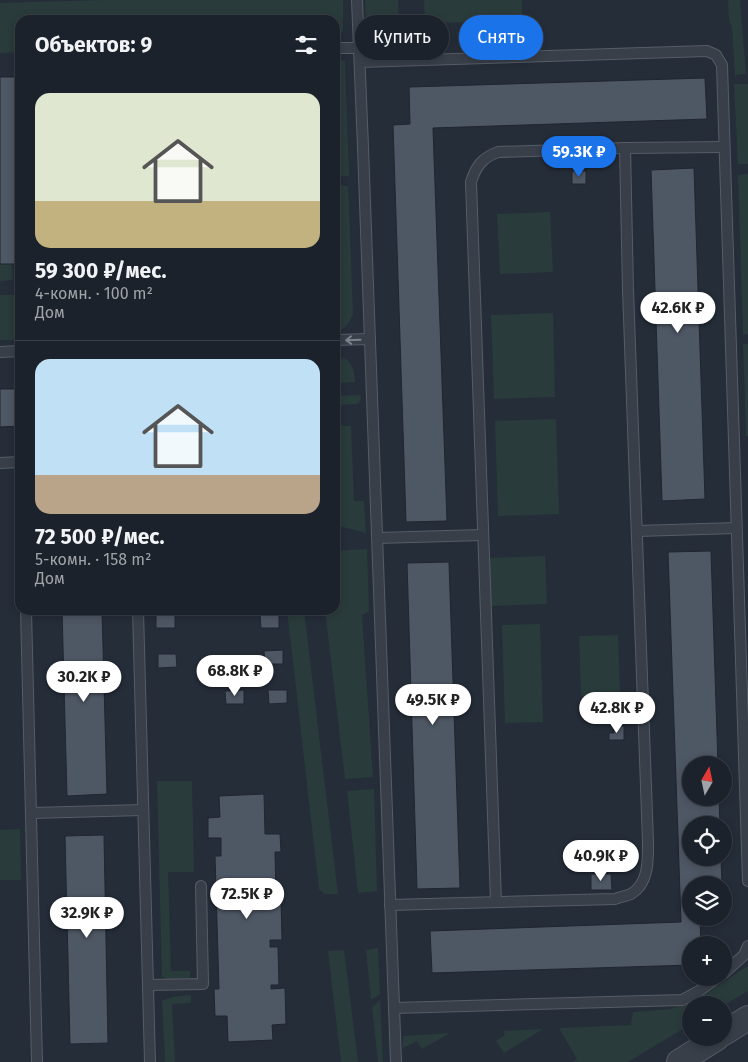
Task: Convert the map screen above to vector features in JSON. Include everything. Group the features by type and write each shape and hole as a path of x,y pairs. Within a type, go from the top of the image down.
{"street":[{"path":"732,1028 748,1018"},
{"path":"679,1062 704,1046"}],"lane":[{"path":"357,0 358,15"},
{"path":"340,48 355,48"},
{"path":"396,1062 360,62 707,51 716,54 722,65 748,881"},
{"path":"496,902 471,182 474,172 487,156 498,152 724,147"},
{"path":"390,905 615,899 629,895 639,888 645,877 648,863 628,290 625,148"},
{"path":"340,340 370,339"},
{"path":"0,352 15,351"},
{"path":"0,463 15,462"},
{"path":"637,531 736,528"},
{"path":"377,538 483,535"},
{"path":"26,615 37,1062"},
{"path":"138,615 150,1062"},
{"path":"31,813 143,810"},
{"path":"148,985 204,984 201,886"},
{"path":"732,966 744,955 748,946"},
{"path":"394,1008 682,1000 707,986"}],"shaded area":[{"path":"103,0 343,0 343,31 340,36 340,15 15,15 15,52 0,53 0,3"},
{"path":"365,0 398,0 399,15 366,15"},
{"path":"424,0 522,0 522,15 459,15 459,22 449,23 449,15 425,15"},
{"path":"728,0 740,0 746,74 735,75"},
{"path":"340,60 345,61 349,176 340,177"},
{"path":"734,84 748,84 748,164 738,164"},
{"path":"748,174 748,334 743,335 738,175"},
{"path":"340,185 348,186 353,314 344,328 340,330"},
{"path":"550,212 553,272 500,274 497,214"},
{"path":"0,264 12,264 13,280 0,281"},
{"path":"0,295 15,295 15,340 0,340"},
{"path":"553,313 555,397 494,399 491,315"},
{"path":"743,344 748,344 748,436 746,436"},
{"path":"340,357 351,364 355,382 340,383"},
{"path":"361,395 360,402 356,404 340,405 340,396"},
{"path":"556,419 559,514 498,516 495,421"},
{"path":"340,426 351,426 354,501 364,501 366,533 340,526"},
{"path":"367,549 369,611 362,615 373,777 345,779 326,615 340,615 340,551"},
{"path":"545,556 547,604 490,606 488,558"},
{"path":"288,615 305,615 338,894 325,894 319,889"},
{"path":"540,624 543,722 505,723 502,625"},
{"path":"618,635 620,695 581,696 579,636"},
{"path":"157,781 192,781 194,872 168,872 171,971 190,971 190,978 166,979 162,976"},
{"path":"374,789 377,891 358,893 347,791"},
{"path":"20,829 21,880 0,880 0,830"},
{"path":"378,948 380,994 371,1000 366,950"},
{"path":"344,950 358,1062 341,1062 328,951"},
{"path":"748,966 748,991 732,1000 732,996 702,996 717,986 732,986 732,976"},
{"path":"191,995 191,1003 172,1004 175,1062 165,1062 162,1001 172,997"},
{"path":"380,1000 383,1062 378,1062 372,1007"},
{"path":"682,1005 682,1029 628,1062 573,1062 577,1059 559,1028 631,1025 633,1012 671,1009"},
{"path":"543,1029 504,1053 496,1041 505,1035 503,1031"},
{"path":"450,1033 422,1049 417,1041 403,1048 403,1036"}],"building":[{"path":"0,77 15,77 15,264 0,264"},
{"path":"705,78 707,119 433,128 447,521 406,522 393,125 410,124 409,87"},
{"path":"694,168 705,499 662,501 651,170"},
{"path":"572,171 586,171 586,184 572,184"},
{"path":"0,389 15,389 15,426 0,427"},
{"path":"711,551 718,756 682,756 682,806 719,806 720,816 682,816 682,866 721,866 722,876 682,876 682,926 700,926 701,936 682,936 682,965 432,973 430,931 681,922 668,552"},
{"path":"449,562 460,888 417,889 407,563"},
{"path":"62,615 102,615 107,794 67,796"},
{"path":"156,615 175,615 175,628 156,628"},
{"path":"260,615 279,615 279,628 261,628"},
{"path":"283,650 283,664 265,664 264,651"},
{"path":"158,654 176,654 177,667 158,668"},
{"path":"244,690 244,704 226,704 225,691"},
{"path":"268,690 287,690 287,703 269,704"},
{"path":"613,726 624,726 624,740 609,740 609,733 614,733"},
{"path":"264,794 265,834 280,834 281,852 275,852 276,893 268,893 268,900 281,899 282,940 270,940 270,947 278,947 279,985 271,985 271,989 285,988 286,1024 272,1025 273,1040 228,1042 227,1016 215,1016 214,989 219,989 215,856 221,856 221,838 208,838 208,818 220,817 219,796"},
{"path":"104,835 108,1043 70,1044 65,836"},
{"path":"591,874 611,874 612,890 591,890"}]}
